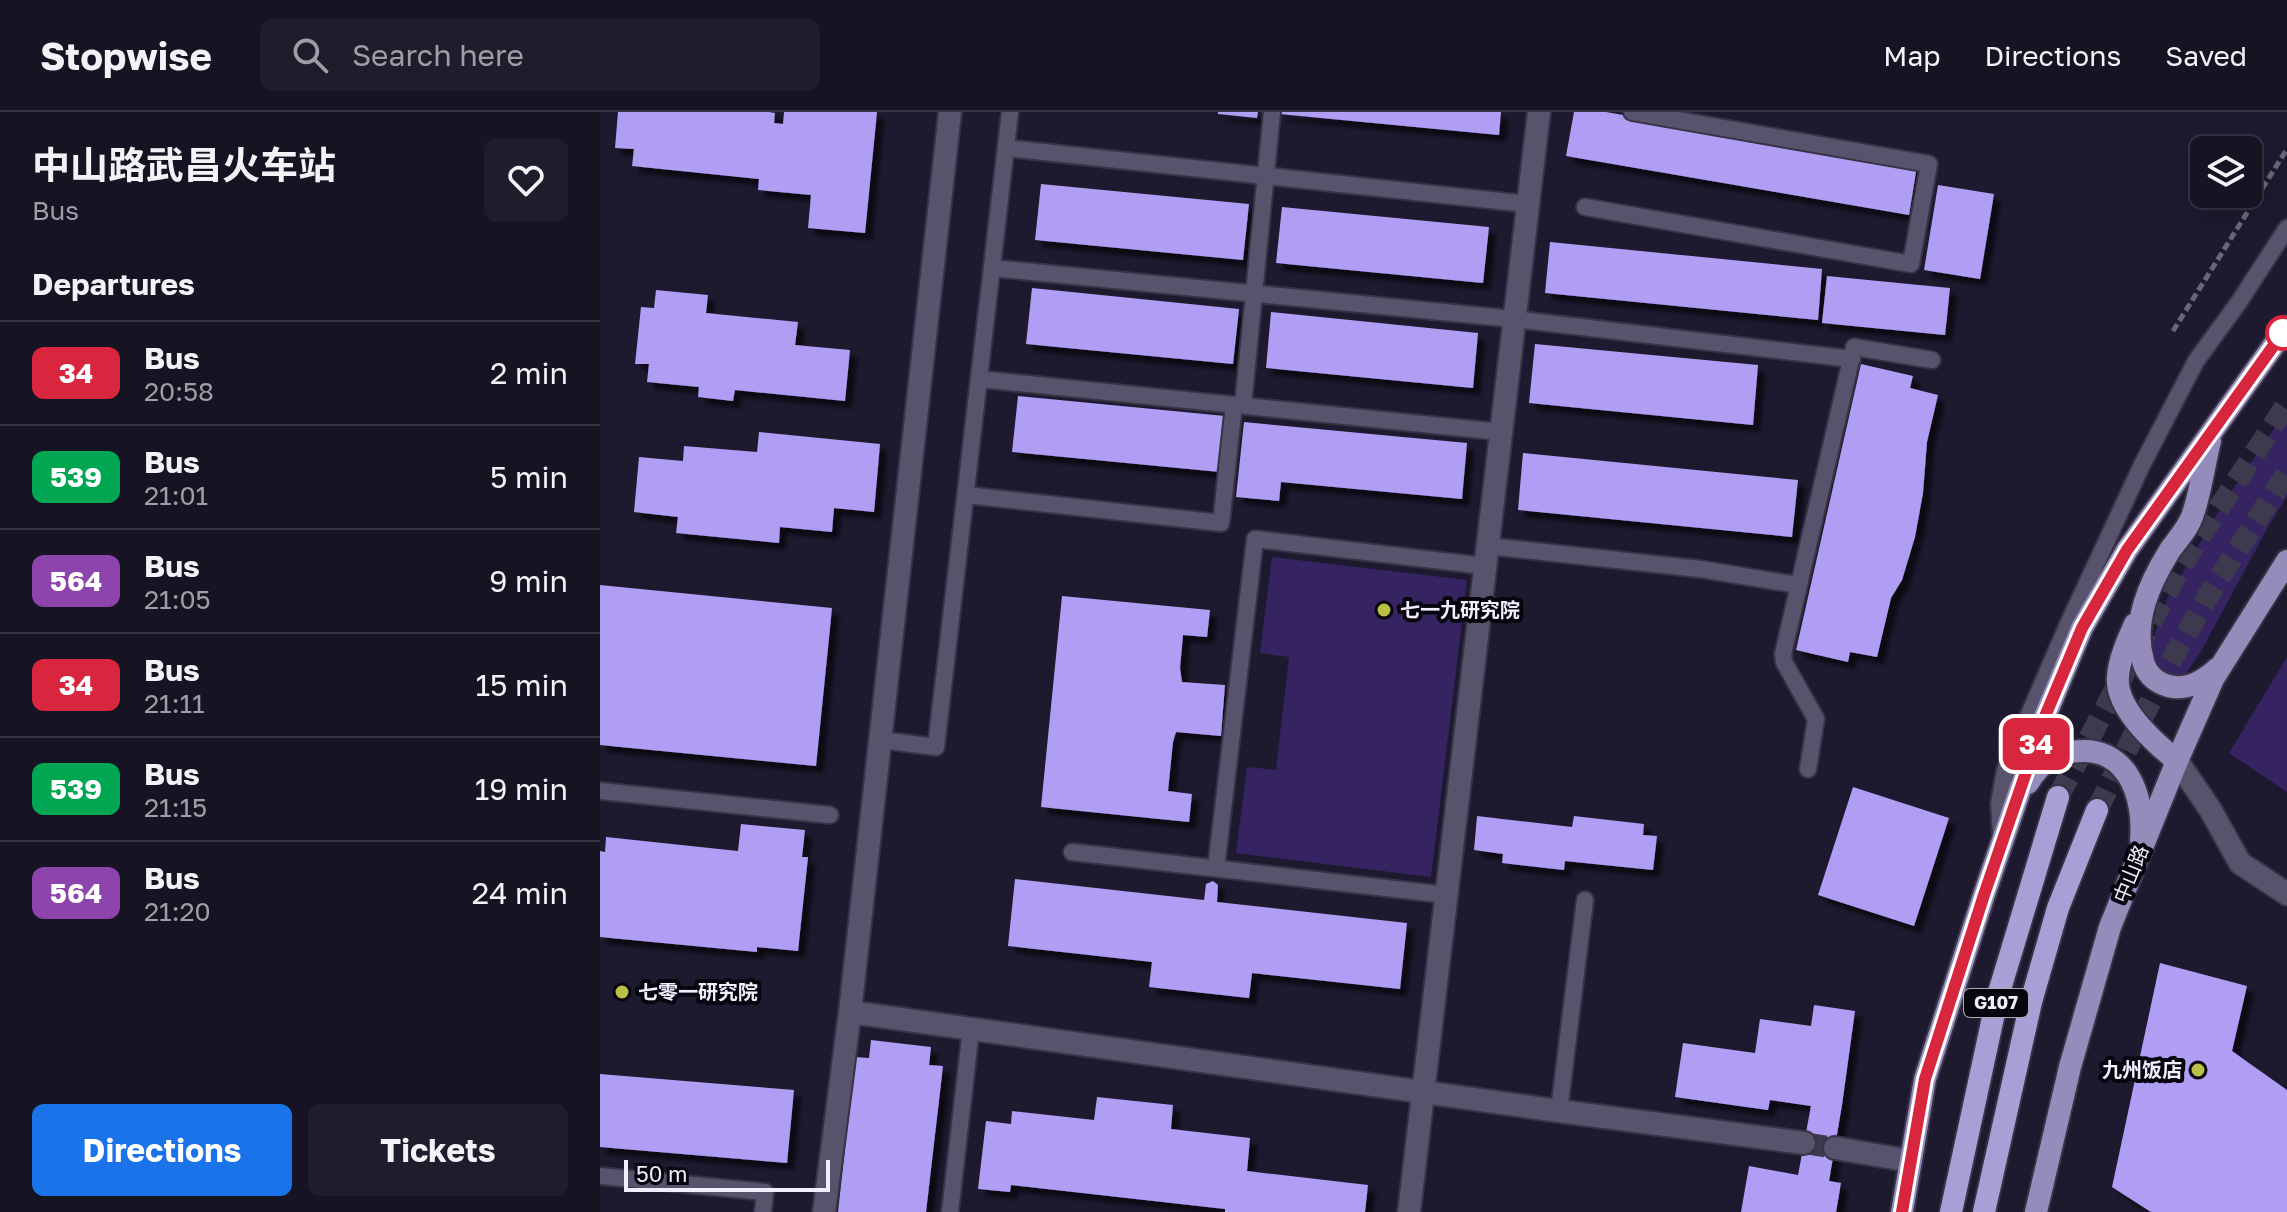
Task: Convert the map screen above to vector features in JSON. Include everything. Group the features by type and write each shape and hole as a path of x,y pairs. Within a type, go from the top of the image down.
{"highway":[{"name":"G107","path":"1951,1212 1997,999 2058,797"},
{"name":"G107","path":"1984,1212 2031,1002 2058,908 2097,810"}],"main road":[{"path":"1902,1212 1925,1079 2046,714 2082,628 2127,550 2287,327"},
{"path":"2177,761 2152,740 2134,717 2119,691 2118,677 2123,655 2145,599 2168,554 2193,517 2212,432"},
{"name":"中山路","path":"2036,1212 2070,1067 2110,927 2213,679 2287,561"},
{"path":"2145,599 2138,624 2140,649 2146,671 2162,685 2184,688 2206,679 2223,663"},
{"path":"2018,800 2033,775 2055,755 2085,750 2105,754 2126,770 2138,795 2142,826 2140,853"}],"street":[{"path":"824,1212 850,1012 950,112"},
{"path":"1409,1212 1539,112"},
{"path":"2177,761 2210,809 2240,863 2287,894"},
{"path":"850,1012 1804,1143"},
{"path":"1835,1148 1911,1161"}],"lane":[{"path":"881,740 936,747 1010,112"},
{"path":"966,495 1221,523 1254,293 1272,112"},
{"path":"1585,207 1911,264 1929,164 1632,112"},
{"path":"1006,148 1527,204"},
{"path":"2002,846 1999,804 2005,770 2075,608 2142,465 2196,361 2287,228"},
{"path":"992,268 1514,319 1852,359"},
{"path":"1808,769 1816,719 1784,662 1783,654 1854,347 1932,360"},
{"path":"979,379 1501,432"},
{"path":"1216,868 1255,539 1700,569 1798,585"},
{"path":"600,791 830,815"},
{"path":"1072,852 1447,895"},
{"path":"1559,1111 1585,900"},
{"path":"950,1212 971,1029"},
{"path":"600,1176 765,1192 763,1212"}],"path":[{"path":"2173,331 2287,149"}],"shaded area":[{"path":"2287,410 2287,496 2200,653 2185,675 2169,674 2159,669 2149,651 2167,599 2224,502"},
{"path":"1272,557 1467,580 1431,877 1236,853 1247,767 1276,770 1289,657 1260,653"},
{"path":"2287,657 2287,792 2229,753"}],"building":[{"path":"618,112 769,112 775,113 774,123 783,124 784,112 877,112 865,233 808,228 811,195 758,190 759,179 632,166 634,149 615,148"},
{"path":"1218,112 1258,112 1257,118"},
{"path":"1279,112 1501,112 1499,135"},
{"path":"1574,112 1606,112 1917,166 1909,215 1566,156"},
{"path":"1041,184 1249,204 1243,260 1035,240"},
{"path":"1938,185 1994,194 1980,279 1924,270"},
{"path":"1282,207 1489,227 1483,283 1276,263"},
{"path":"1550,242 1822,269 1818,320 1545,293"},
{"path":"1827,276 1950,288 1945,335 1822,323"},
{"path":"1032,288 1239,309 1233,364 1026,344"},
{"path":"656,290 708,295 706,313 798,322 795,345 850,350 845,401 735,390 733,401 698,397 699,387 647,382 649,364 635,364 641,307 654,308"},
{"path":"1271,312 1478,333 1473,388 1266,368"},
{"path":"1535,344 1758,365 1753,425 1529,403"},
{"path":"1861,364 1913,376 1910,388 1938,395 1927,442 1923,493 1915,537 1902,580 1891,598 1877,657 1850,652 1848,662 1796,650"},
{"path":"1018,396 1225,416 1220,472 1012,452"},
{"path":"1244,422 1467,443 1462,499 1281,482 1279,501 1236,497"},
{"path":"759,432 880,444 874,512 834,508 832,532 780,527 779,543 676,533 678,517 634,512 639,457 683,461 684,446 757,452"},
{"path":"1523,453 1798,480 1792,537 1518,510"},
{"path":"600,585 832,608 816,766 600,745"},
{"path":"1062,596 1210,610 1207,637 1183,635 1182,682 1225,685 1221,736 1176,732 1173,742 1168,791 1192,794 1189,822 1041,807"},
{"path":"1853,787 1949,818 1914,926 1818,895"},
{"path":"1477,816 1572,827 1574,816 1644,824 1643,835 1657,836 1653,870 1565,861 1564,870 1502,863 1503,854 1474,850"},
{"path":"741,824 805,830 802,857 808,857 798,951 757,947 757,952 600,937 600,851 605,852 606,837 738,851"},
{"path":"1015,879 1204,900 1206,884 1213,881 1218,885 1217,902 1407,923 1400,989 1252,973 1249,998 1149,987 1152,962 1008,946"},
{"name":"九州饭店","path":"2160,963 2247,986 2232,1051 2287,1090 2287,1212 2151,1212 2112,1187"},
{"path":"1814,1005 1855,1011 1829,1181 1841,1183 1836,1212 1741,1212 1749,1166 1798,1175 1811,1106 1770,1100 1768,1110 1675,1097 1683,1043 1755,1053 1760,1019 1811,1026"},
{"path":"871,1040 931,1047 929,1065 943,1066 926,1212 838,1212 855,1057 869,1058"},
{"path":"600,1074 794,1090 787,1163 600,1147"},
{"path":"1097,1097 1173,1105 1171,1129 1250,1138 1247,1171 1368,1185 1365,1212 1225,1212 1225,1209 1011,1185 1010,1192 978,1189 986,1121 1011,1124 1012,1111 1094,1120"}],"tunnel":[{"path":"2058,797 2181,566 2287,404"},
{"path":"2097,810 2168,666 2211,591 2287,473"},
{"path":"1804,1143 1835,1148"}],"bus line":[{"name":"34","path":"1902,1212 1925,1079 2046,714 2082,628 2127,550 2287,327"}],"place":[{"name":"七一九研究院","path":"1384,610"},
{"name":"七零一研究院","path":"622,992"},
{"name":"九州饭店","path":"2198,1070"}]}
